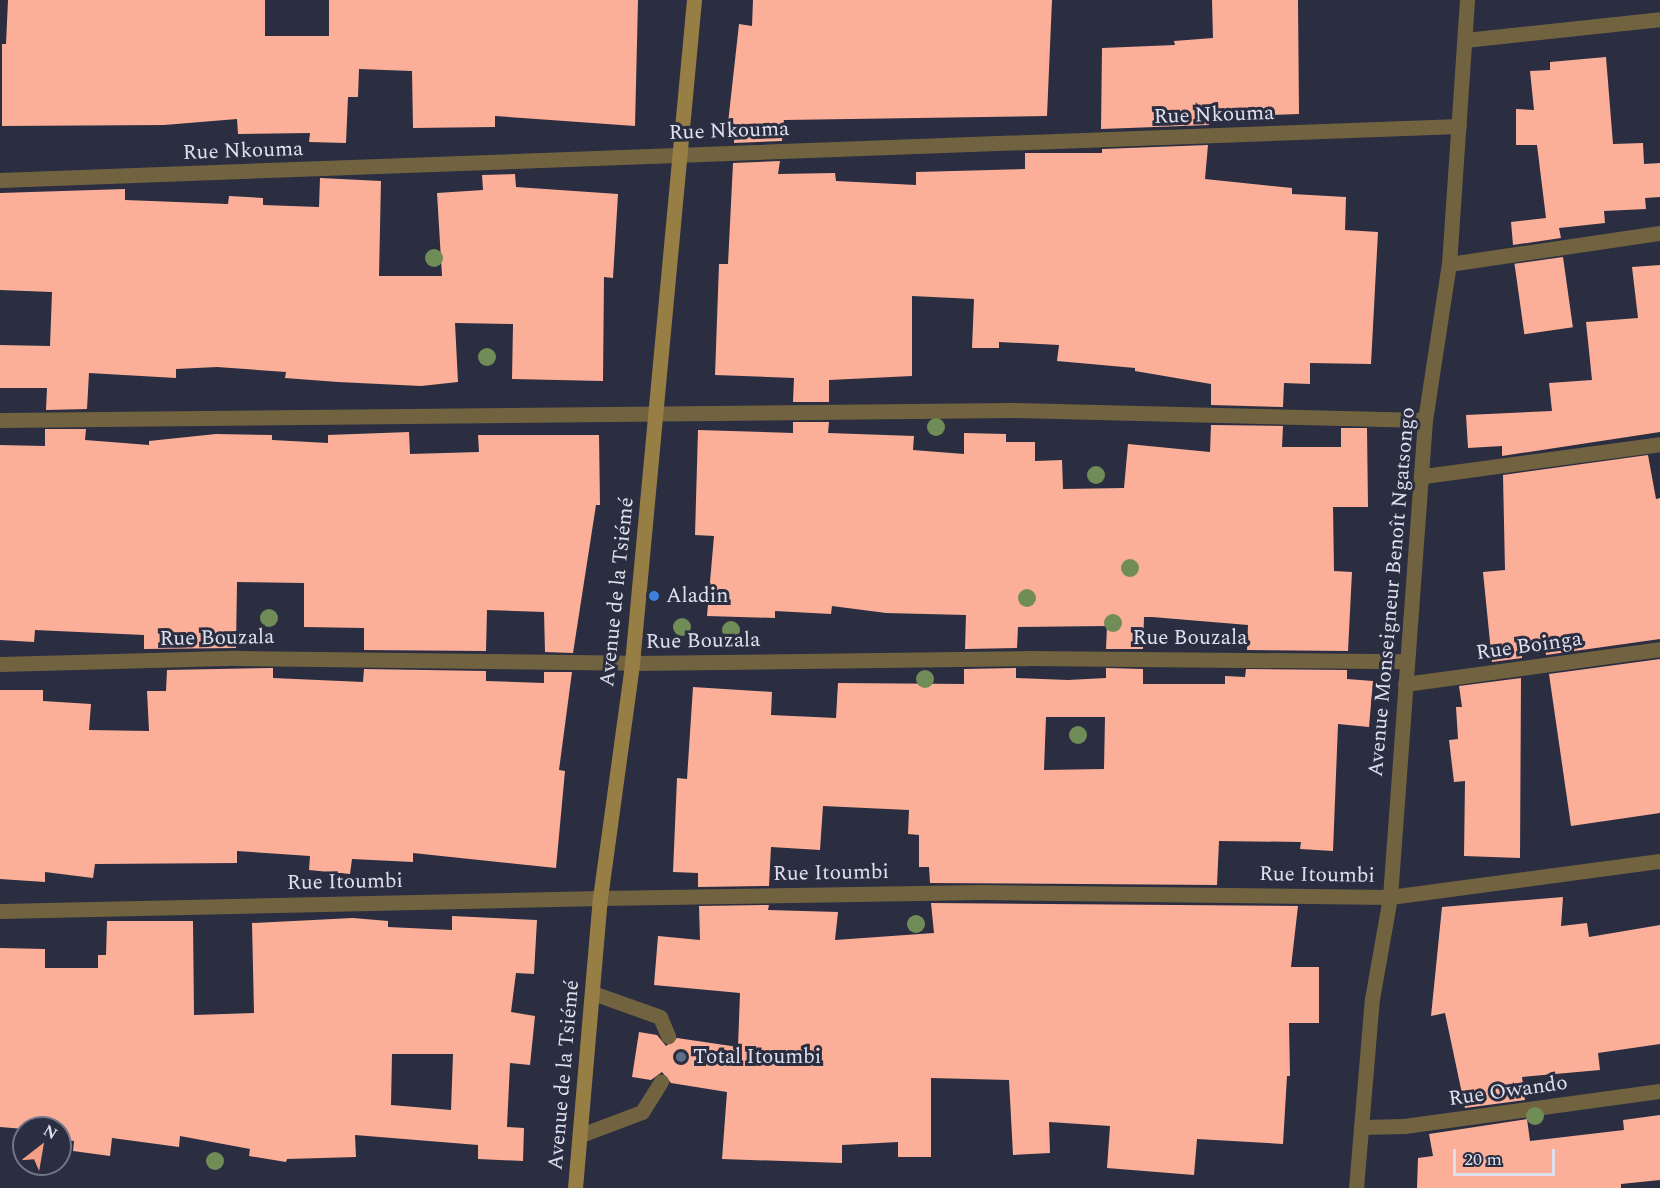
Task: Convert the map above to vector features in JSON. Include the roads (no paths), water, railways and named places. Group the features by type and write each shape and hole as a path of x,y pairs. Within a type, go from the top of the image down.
{"main road":[{"name":"Avenue de la Tsiémé","path":"575,1188 600,898 632,663 694,0"}],"street":[{"name":"Avenue Monseigneur Benoît Ngatsongo","path":"1356,1188 1372,999 1390,897 1405,684 1424,476 1425,420 1449,264 1467,0"},
{"path":"1465,39 1660,19"},
{"name":"Rue Nkouma","path":"0,180 680,153 1036,144 1459,126"},
{"path":"1449,264 1660,233"},
{"path":"0,420 654,416 1012,410 1425,420"},
{"path":"1424,476 1660,444"},
{"name":"Rue Boinga","path":"1405,684 1660,649"},
{"name":"Rue Bouzala","path":"0,664 236,658 632,663 1027,658 1407,661"},
{"name":"Rue Itoumbi","path":"0,911 981,892 1390,897 1660,861"},
{"path":"593,993 660,1017 668,1036"},
{"path":"580,1135 642,1112 662,1082"},
{"name":"Rue Owando","path":"1361,1127 1404,1126 1660,1091"}],"place":[{"name":"Aladin","path":"654,596"},
{"name":"Total Itoumbi","path":"681,1057"}]}
